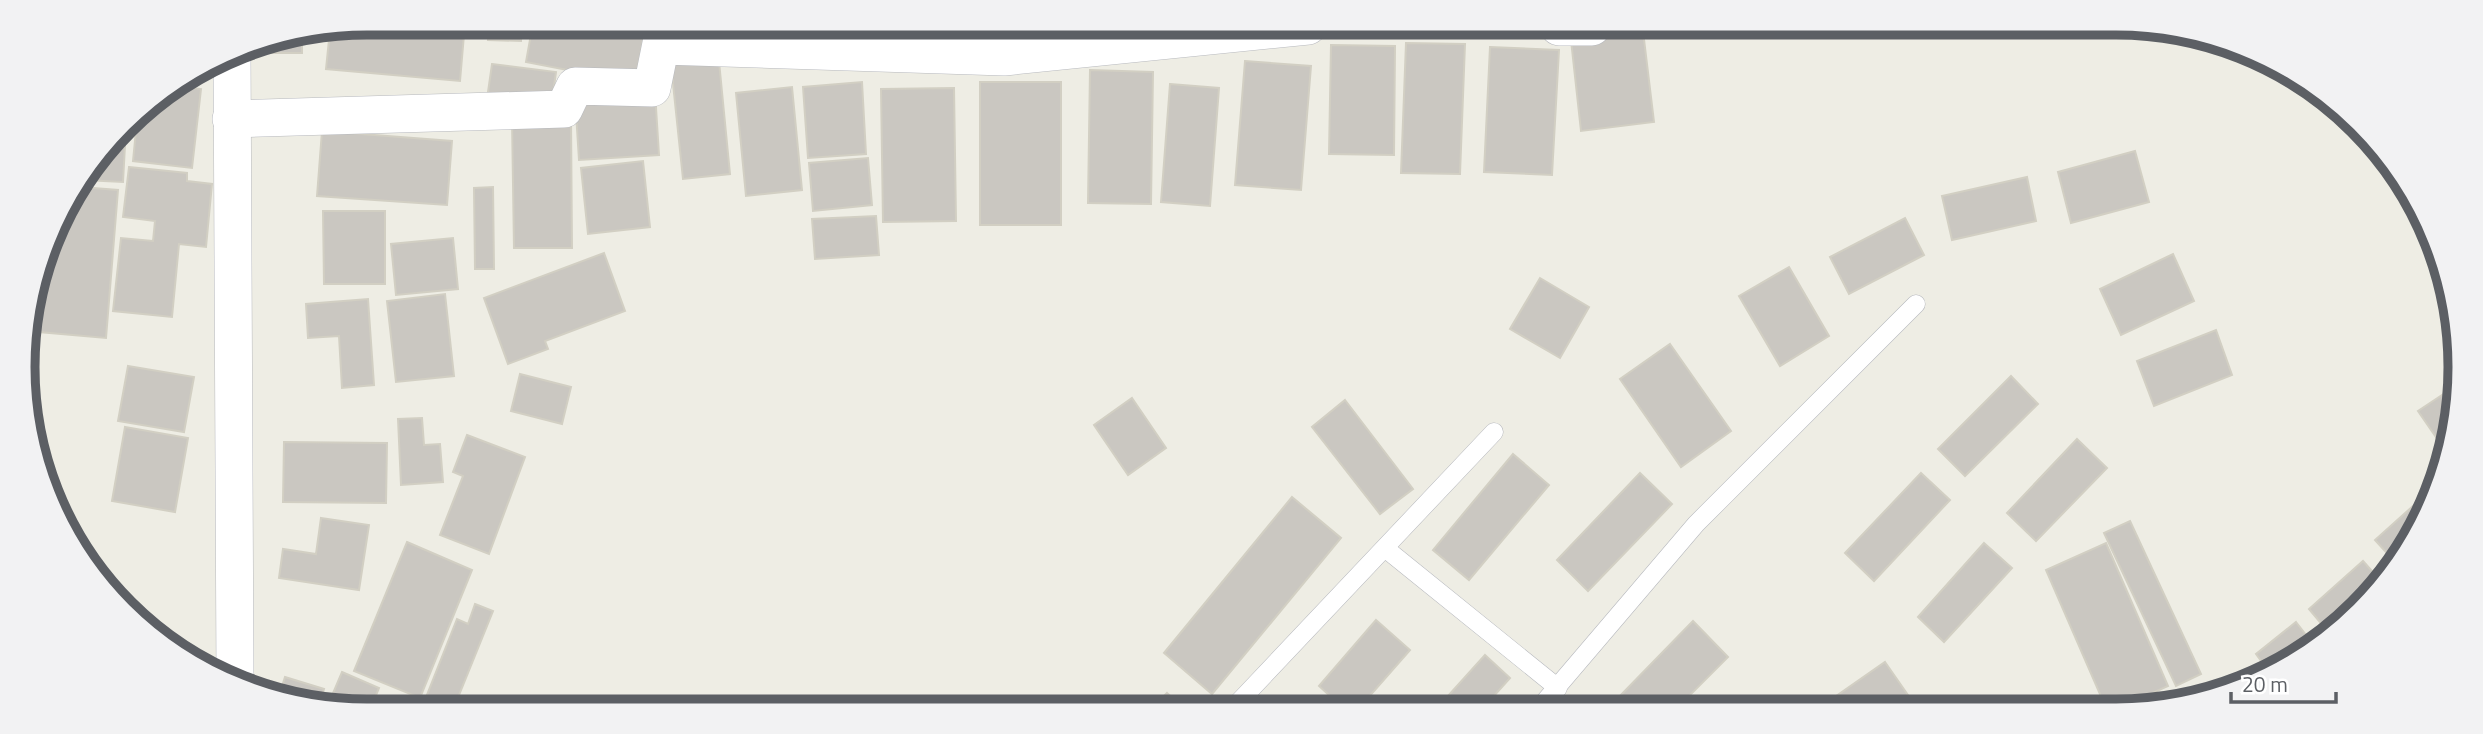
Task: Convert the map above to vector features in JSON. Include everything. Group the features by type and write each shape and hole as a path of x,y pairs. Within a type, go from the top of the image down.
{"street":[{"path":"231,119 564,109 575,86 652,88 664,35 1004,57 1220,35"},
{"path":"232,64 235,672"}],"lane":[{"path":"1548,699 1696,524 1916,304"},
{"path":"1248,699 1494,432"},
{"path":"1386,549 1558,688"}],"building":[{"path":"464,35 460,81 326,69 329,38"},
{"path":"488,35 521,35 521,41 488,40"},
{"path":"531,35 644,35 635,83 526,62"},
{"path":"1611,35 1643,35 1654,122 1581,131 1571,40"},
{"path":"302,41 302,53 272,53 272,49"},
{"path":"1406,43 1465,44 1460,174 1401,173"},
{"path":"1331,45 1395,46 1394,155 1329,154"},
{"path":"1490,47 1559,50 1552,175 1484,172"},
{"path":"718,51 730,174 683,179 670,55"},
{"path":"1245,61 1311,66 1301,190 1235,185"},
{"path":"492,64 556,72 551,108 487,99"},
{"path":"1090,70 1153,72 1151,204 1088,203"},
{"path":"862,82 866,154 808,158 803,87"},
{"path":"980,82 1061,82 1061,225 980,225"},
{"path":"1170,84 1219,88 1210,206 1161,202"},
{"path":"188,87 201,89 192,168 133,161 136,128"},
{"path":"792,87 802,190 746,196 736,93"},
{"path":"954,88 956,221 883,222 881,89"},
{"path":"655,92 659,155 579,160 575,97"},
{"path":"571,118 572,248 514,248 512,119"},
{"path":"322,131 452,141 447,205 317,196"},
{"path":"125,139 123,182 93,180"},
{"path":"2135,151 2149,202 2071,223 2058,172"},
{"path":"868,158 872,205 813,211 809,163"},
{"path":"643,161 650,227 588,234 581,168"},
{"path":"129,167 187,173 187,181 212,184 206,247 179,244 172,317 113,311 121,238 153,241 155,221 123,217"},
{"path":"2027,177 2036,221 1952,240 1942,196"},
{"path":"493,187 494,269 475,269 474,188"},
{"path":"88,188 118,190 106,338 39,332 46,281 60,240 79,201"},
{"path":"323,211 385,211 385,284 324,284"},
{"path":"876,216 879,255 815,259 812,219"},
{"path":"1905,218 1924,255 1849,294 1830,257"},
{"path":"453,238 458,289 396,295 391,244"},
{"path":"604,253 625,311 545,341 548,349 508,364 484,298"},
{"path":"2173,254 2194,301 2121,335 2100,289"},
{"path":"1789,267 1829,336 1780,366 1739,296"},
{"path":"1540,278 1589,307 1560,358 1510,329"},
{"path":"445,294 454,376 396,382 387,301"},
{"path":"368,299 374,385 342,388 339,336 308,338 306,304"},
{"path":"2216,330 2232,375 2154,406 2137,361"},
{"path":"1670,344 1731,431 1681,467 1620,379"},
{"path":"128,366 194,377 184,432 118,421"},
{"path":"520,374 571,387 562,424 511,411"},
{"path":"2011,376 2038,404 1965,476 1938,449"},
{"path":"2447,392 2440,442 2418,411"},
{"path":"1132,398 1166,448 1128,475 1094,425"},
{"path":"1345,400 1413,489 1380,514 1312,427"},
{"path":"422,418 424,445 440,444 443,482 401,485 398,419"},
{"path":"125,427 188,438 175,512 112,501"},
{"path":"467,435 525,457 489,554 440,535 463,476 453,472"},
{"path":"2077,439 2107,468 2036,541 2007,513"},
{"path":"284,442 387,443 386,503 283,502"},
{"path":"1513,454 1549,485 1469,580 1433,550"},
{"path":"1640,473 1672,504 1588,591 1557,560"},
{"path":"1921,473 1950,500 1874,581 1845,553"},
{"path":"1292,497 1341,538 1212,694 1164,653"},
{"path":"2421,499 2404,533 2389,555 2375,540"},
{"path":"321,518 369,525 359,590 279,578 283,549 316,554"},
{"path":"2130,521 2201,674 2176,686 2104,533"},
{"path":"407,542 472,570 420,698 354,671"},
{"path":"1984,543 2012,568 1944,642 1918,617"},
{"path":"2106,543 2168,686 2142,698 2102,699 2046,570"},
{"path":"2363,561 2375,574 2351,602 2323,626 2309,609"},
{"path":"475,604 493,611 457,699 425,699 457,619 468,624"},
{"path":"1376,620 1410,650 1367,699 1333,699 1319,686"},
{"path":"1693,621 1728,657 1686,699 1617,699"},
{"path":"2296,622 2308,637 2264,665 2256,654"},
{"path":"1485,655 1510,678 1491,699 1445,699"},
{"path":"1885,662 1911,699 1832,699"},
{"path":"342,672 379,688 374,699 332,697"},
{"path":"285,677 324,689 322,696 281,688"},
{"path":"1167,693 1173,699 1161,699"}]}
